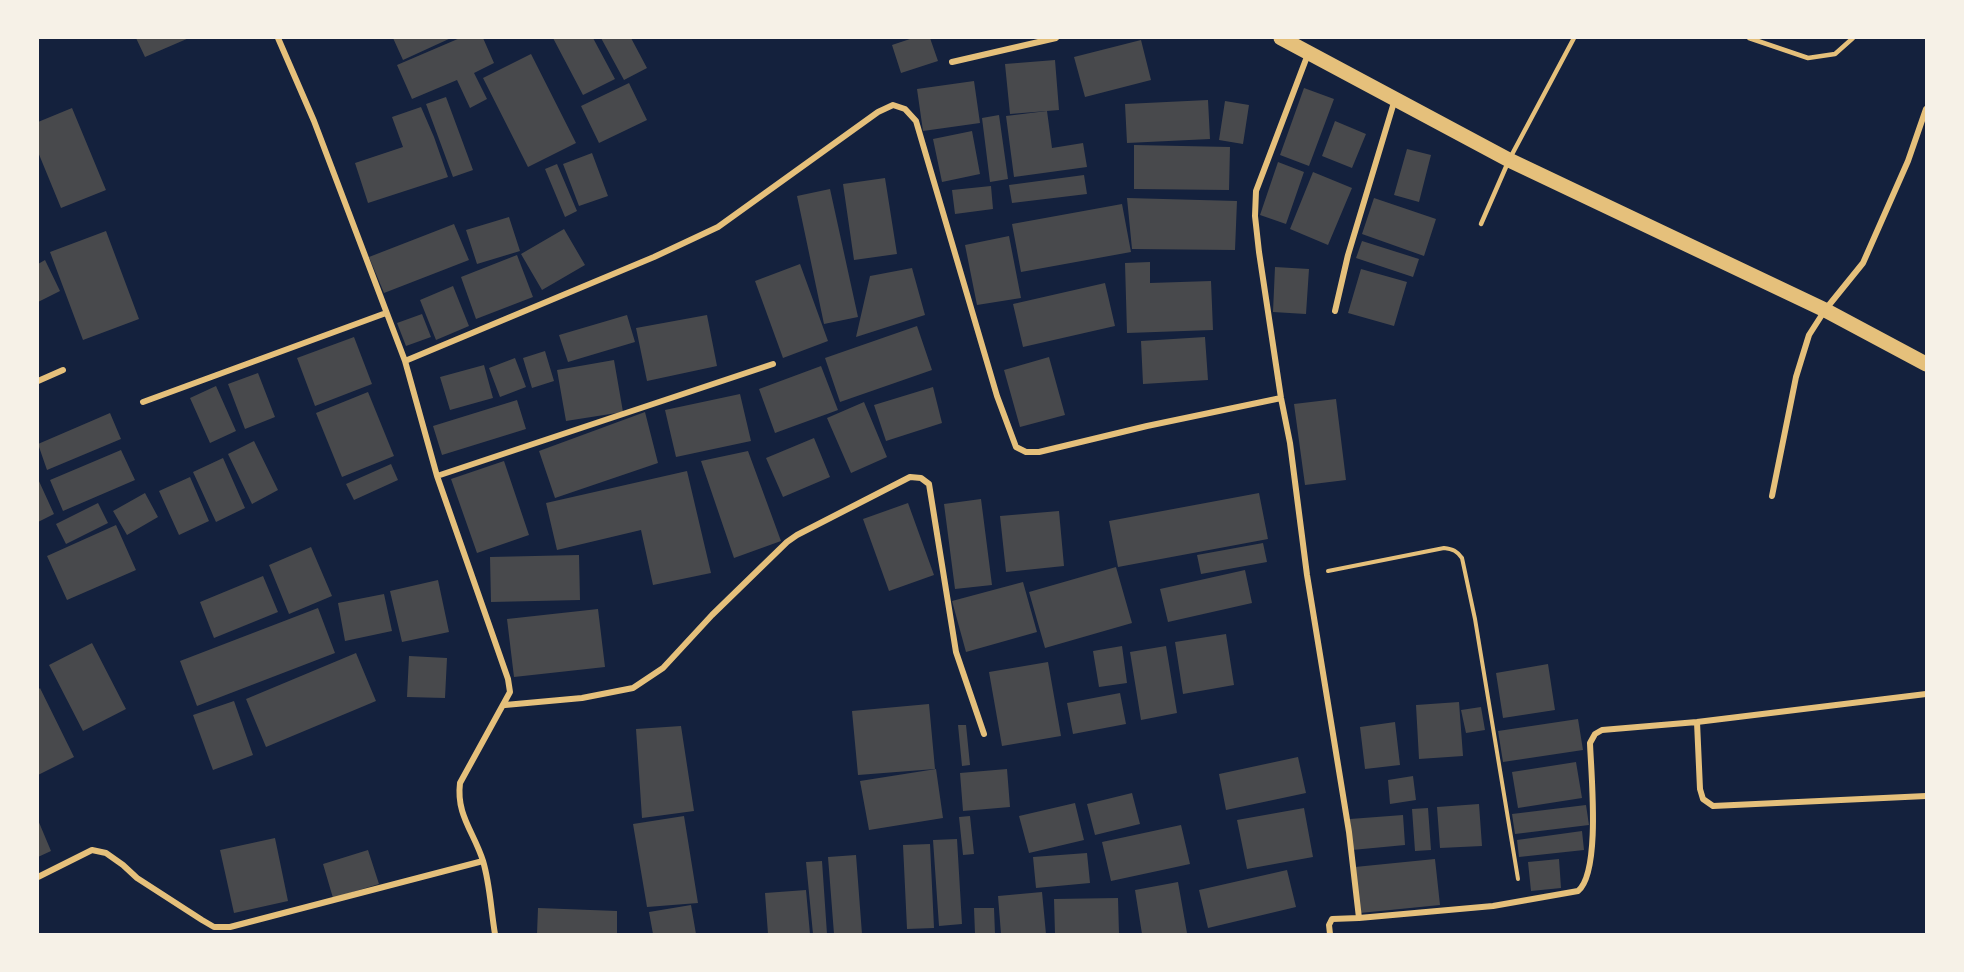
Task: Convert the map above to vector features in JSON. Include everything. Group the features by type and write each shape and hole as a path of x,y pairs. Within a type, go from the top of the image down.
{"main road":[{"path":"1281,38 1509,160 1825,310 1926,364"}],"street":[{"path":"278,38 314,121 405,361 437,476 507,679 510,692 505,705 460,783 458,798 462,815 483,861 495,934"},
{"path":"952,62 1056,38"},
{"path":"1308,54 1257,191 1255,216 1281,398 1290,443 1307,576 1349,832 1359,918"},
{"path":"1335,311 1348,255 1395,99"},
{"path":"405,361 718,228 878,112 893,105 905,109 916,122 997,396 1016,447 1026,452 1039,452 1147,426 1281,398"},
{"path":"1772,496 1796,377 1809,335 1825,310 1863,263 1908,161 1926,109"},
{"path":"143,402 386,313"},
{"path":"437,476 773,364"},
{"path":"38,381 63,370"},
{"path":"505,705 582,698 633,688 663,668 712,615 792,538 910,477 921,478 929,484 956,652 984,734"},
{"path":"1330,934 1329,925 1332,920 1493,906 1578,891 1586,882 1593,849 1590,743 1595,734 1602,730 1697,722 1926,693"},
{"path":"1697,722 1700,789 1703,799 1713,806 1926,796"},
{"path":"38,877 92,850 106,853 137,878 202,920 214,927 230,927 483,861"}],"lane":[{"path":"1481,224 1509,160 1574,38"},
{"path":"1749,38 1808,58 1835,54 1853,38"}],"path":[{"path":"1307,576 1444,548 1458,552 1462,558 1475,619 1521,901"}],"building":[{"path":"136,38 189,38 145,57"},
{"path":"393,38 451,38 403,60"},
{"path":"460,38 483,38 494,63 474,73 487,99 470,108 457,80 412,99 397,65"},
{"path":"553,38 593,38 615,79 583,95"},
{"path":"601,38 631,38 647,68 624,80"},
{"path":"913,38 930,38 938,61 901,73 892,45"},
{"path":"1141,40 1151,80 1085,97 1074,57"},
{"path":"531,54 576,143 528,167 483,78"},
{"path":"1055,60 1059,110 1010,114 1005,64"},
{"path":"974,81 980,123 923,131 917,89"},
{"path":"629,83 647,120 599,143 581,106"},
{"path":"1304,88 1334,99 1309,166 1280,155"},
{"path":"446,97 473,170 453,177 426,104"},
{"path":"1208,100 1210,139 1127,143 1125,104"},
{"path":"1225,101 1249,105 1243,144 1219,140"},
{"path":"421,107 448,177 368,203 355,163 403,147 392,117"},
{"path":"72,108 106,190 61,208 38,152 38,122"},
{"path":"1047,111 1052,148 1083,143 1087,167 1014,177 1006,116"},
{"path":"999,115 1008,179 990,182 982,118"},
{"path":"1335,121 1366,134 1352,168 1322,156"},
{"path":"972,131 980,174 942,182 933,139"},
{"path":"1134,145 1230,147 1229,190 1134,189"},
{"path":"1407,149 1431,155 1419,202 1394,195"},
{"path":"592,153 608,196 579,206 563,164"},
{"path":"1278,162 1304,172 1286,224 1260,215"},
{"path":"557,164 577,211 565,217 545,169"},
{"path":"1313,172 1352,188 1328,245 1290,229"},
{"path":"1084,175 1087,194 1012,203 1009,185"},
{"path":"885,178 897,254 854,260 843,184"},
{"path":"991,186 993,209 955,214 952,190"},
{"path":"830,189 858,317 824,324 797,196"},
{"path":"1127,198 1237,201 1235,250 1132,249"},
{"path":"1374,198 1436,219 1424,256 1362,234"},
{"path":"1122,204 1131,252 1021,272 1012,224"},
{"path":"509,217 520,251 477,264 466,230"},
{"path":"454,224 469,260 384,293 369,257"},
{"path":"564,229 585,265 542,290 521,254"},
{"path":"106,231 139,319 83,340 50,252"},
{"path":"1009,236 1021,298 977,305 965,245"},
{"path":"1362,241 1419,259 1413,277 1356,258"},
{"path":"517,255 533,297 476,319 461,277"},
{"path":"45,260 60,291 38,302 38,264"},
{"path":"1150,262 1150,283 1211,281 1213,330 1127,333 1125,263"},
{"path":"800,264 828,341 783,358 755,281"},
{"path":"1275,267 1309,269 1306,314 1273,312"},
{"path":"912,268 925,315 856,337 870,276"},
{"path":"1361,269 1407,282 1394,326 1348,313"},
{"path":"1105,283 1115,326 1023,347 1013,304"},
{"path":"453,286 469,326 436,340 420,300"},
{"path":"422,314 431,337 406,346 397,323"},
{"path":"627,315 635,342 568,362 559,335"},
{"path":"707,315 717,366 647,381 636,328"},
{"path":"917,326 932,370 840,402 825,358"},
{"path":"354,337 372,384 315,406 297,358"},
{"path":"1205,337 1208,380 1143,384 1141,341"},
{"path":"545,351 554,381 532,388 523,358"},
{"path":"1049,357 1065,415 1020,427 1004,370"},
{"path":"515,358 526,387 500,397 489,368"},
{"path":"614,360 623,412 566,421 557,370"},
{"path":"484,365 493,398 450,410 440,377"},
{"path":"821,366 838,410 775,433 759,389"},
{"path":"258,373 275,417 245,429 228,384"},
{"path":"216,386 236,431 210,443 190,398"},
{"path":"933,387 942,423 886,441 874,405"},
{"path":"368,392 394,456 342,477 316,413"},
{"path":"740,394 751,441 676,457 665,410"},
{"path":"1336,399 1346,480 1305,485 1294,404"},
{"path":"517,400 526,429 442,455 433,426"},
{"path":"864,402 887,457 851,473 827,418"},
{"path":"645,412 658,463 555,498 539,451"},
{"path":"110,413 121,439 47,470 38,444"},
{"path":"814,438 830,477 783,497 766,458"},
{"path":"254,441 278,490 252,504 228,454"},
{"path":"121,450 135,480 63,511 50,480"},
{"path":"748,451 781,541 734,558 701,461"},
{"path":"223,458 245,508 216,522 193,472"},
{"path":"504,461 529,535 477,553 451,479"},
{"path":"391,464 398,480 354,500 346,484"},
{"path":"687,471 711,573 653,585 641,530 557,550 546,503"},
{"path":"190,477 209,521 179,535 159,491"},
{"path":"38,479 54,514 38,522"},
{"path":"145,493 158,517 127,535 113,511"},
{"path":"1259,493 1268,539 1118,567 1109,521"},
{"path":"981,499 992,585 955,589 944,504"},
{"path":"98,503 108,523 66,544 56,524"},
{"path":"908,503 934,575 889,591 863,519"},
{"path":"1059,511 1064,566 1006,572 1000,516"},
{"path":"116,525 136,570 67,600 47,556"},
{"path":"1263,543 1267,562 1201,574 1197,555"},
{"path":"311,547 332,596 289,614 269,565"},
{"path":"579,555 580,600 491,602 490,557"},
{"path":"1116,567 1132,623 1045,648 1029,592"},
{"path":"1245,570 1252,603 1168,622 1160,589"},
{"path":"263,576 278,612 214,638 200,602"},
{"path":"438,580 449,632 402,642 390,591"},
{"path":"1023,582 1037,632 966,652 952,601"},
{"path":"384,594 392,631 345,641 338,603"},
{"path":"318,608 335,653 197,706 180,661"},
{"path":"598,609 605,667 514,677 507,619"},
{"path":"1226,634 1234,685 1183,694 1175,642"},
{"path":"92,643 126,709 83,731 49,665"},
{"path":"1122,646 1127,683 1099,687 1093,651"},
{"path":"1166,646 1177,713 1141,720 1130,652"},
{"path":"356,653 376,701 266,747 246,699"},
{"path":"409,656 447,658 445,698 407,697"},
{"path":"1048,662 1061,736 1002,746 989,672"},
{"path":"1548,664 1555,710 1503,718 1496,673"},
{"path":"40,688 74,757 38,775 38,690"},
{"path":"1120,693 1126,724 1073,734 1067,703"},
{"path":"234,701 253,755 213,770 193,715"},
{"path":"1459,702 1463,756 1419,759 1416,705"},
{"path":"929,704 935,769 858,775 852,711"},
{"path":"1481,707 1485,730 1466,733 1461,710"},
{"path":"1578,719 1583,750 1503,762 1498,731"},
{"path":"1395,722 1400,765 1365,769 1360,727"},
{"path":"958,725 966,725 970,765 962,766"},
{"path":"681,726 694,811 642,818 636,729"},
{"path":"1298,757 1306,793 1226,810 1219,774"},
{"path":"1576,762 1582,798 1518,808 1512,772"},
{"path":"936,769 943,818 869,830 860,781"},
{"path":"1007,769 1010,807 963,811 960,773"},
{"path":"1413,776 1416,800 1390,804 1388,780"},
{"path":"1132,793 1140,824 1095,835 1087,804"},
{"path":"1075,803 1084,840 1029,853 1019,816"},
{"path":"1479,804 1482,846 1440,848 1437,807"},
{"path":"1586,805 1589,825 1515,834 1512,814"},
{"path":"1304,808 1313,857 1247,869 1237,820"},
{"path":"1428,808 1431,850 1415,851 1412,809"},
{"path":"1403,815 1405,845 1352,850 1350,819"},
{"path":"684,816 698,903 647,907 633,824"},
{"path":"970,816 974,854 963,855 959,817"},
{"path":"38,820 51,851 38,857"},
{"path":"1181,825 1190,864 1111,881 1102,842"},
{"path":"1582,831 1584,850 1519,857 1517,840"},
{"path":"275,838 288,901 234,913 220,850"},
{"path":"957,839 962,924 939,926 933,840"},
{"path":"930,844 934,928 907,929 903,845"},
{"path":"368,850 379,884 333,898 323,864"},
{"path":"1087,853 1090,883 1036,888 1033,857"},
{"path":"856,855 862,934 834,934 828,857"},
{"path":"1435,859 1440,905 1360,913 1355,867"},
{"path":"1559,859 1561,888 1531,891 1528,862"},
{"path":"822,861 827,934 813,934 806,862"},
{"path":"1287,870 1296,907 1208,928 1199,890"},
{"path":"1178,882 1187,933 1142,934 1135,890"},
{"path":"806,890 810,934 768,934 765,893"},
{"path":"1042,892 1046,934 1001,934 998,896"},
{"path":"1118,898 1119,934 1055,934 1054,899"},
{"path":"691,905 696,934 653,934 649,912"},
{"path":"538,908 617,911 617,934 537,934"},
{"path":"974,908 994,908 995,934 975,934"}]}
